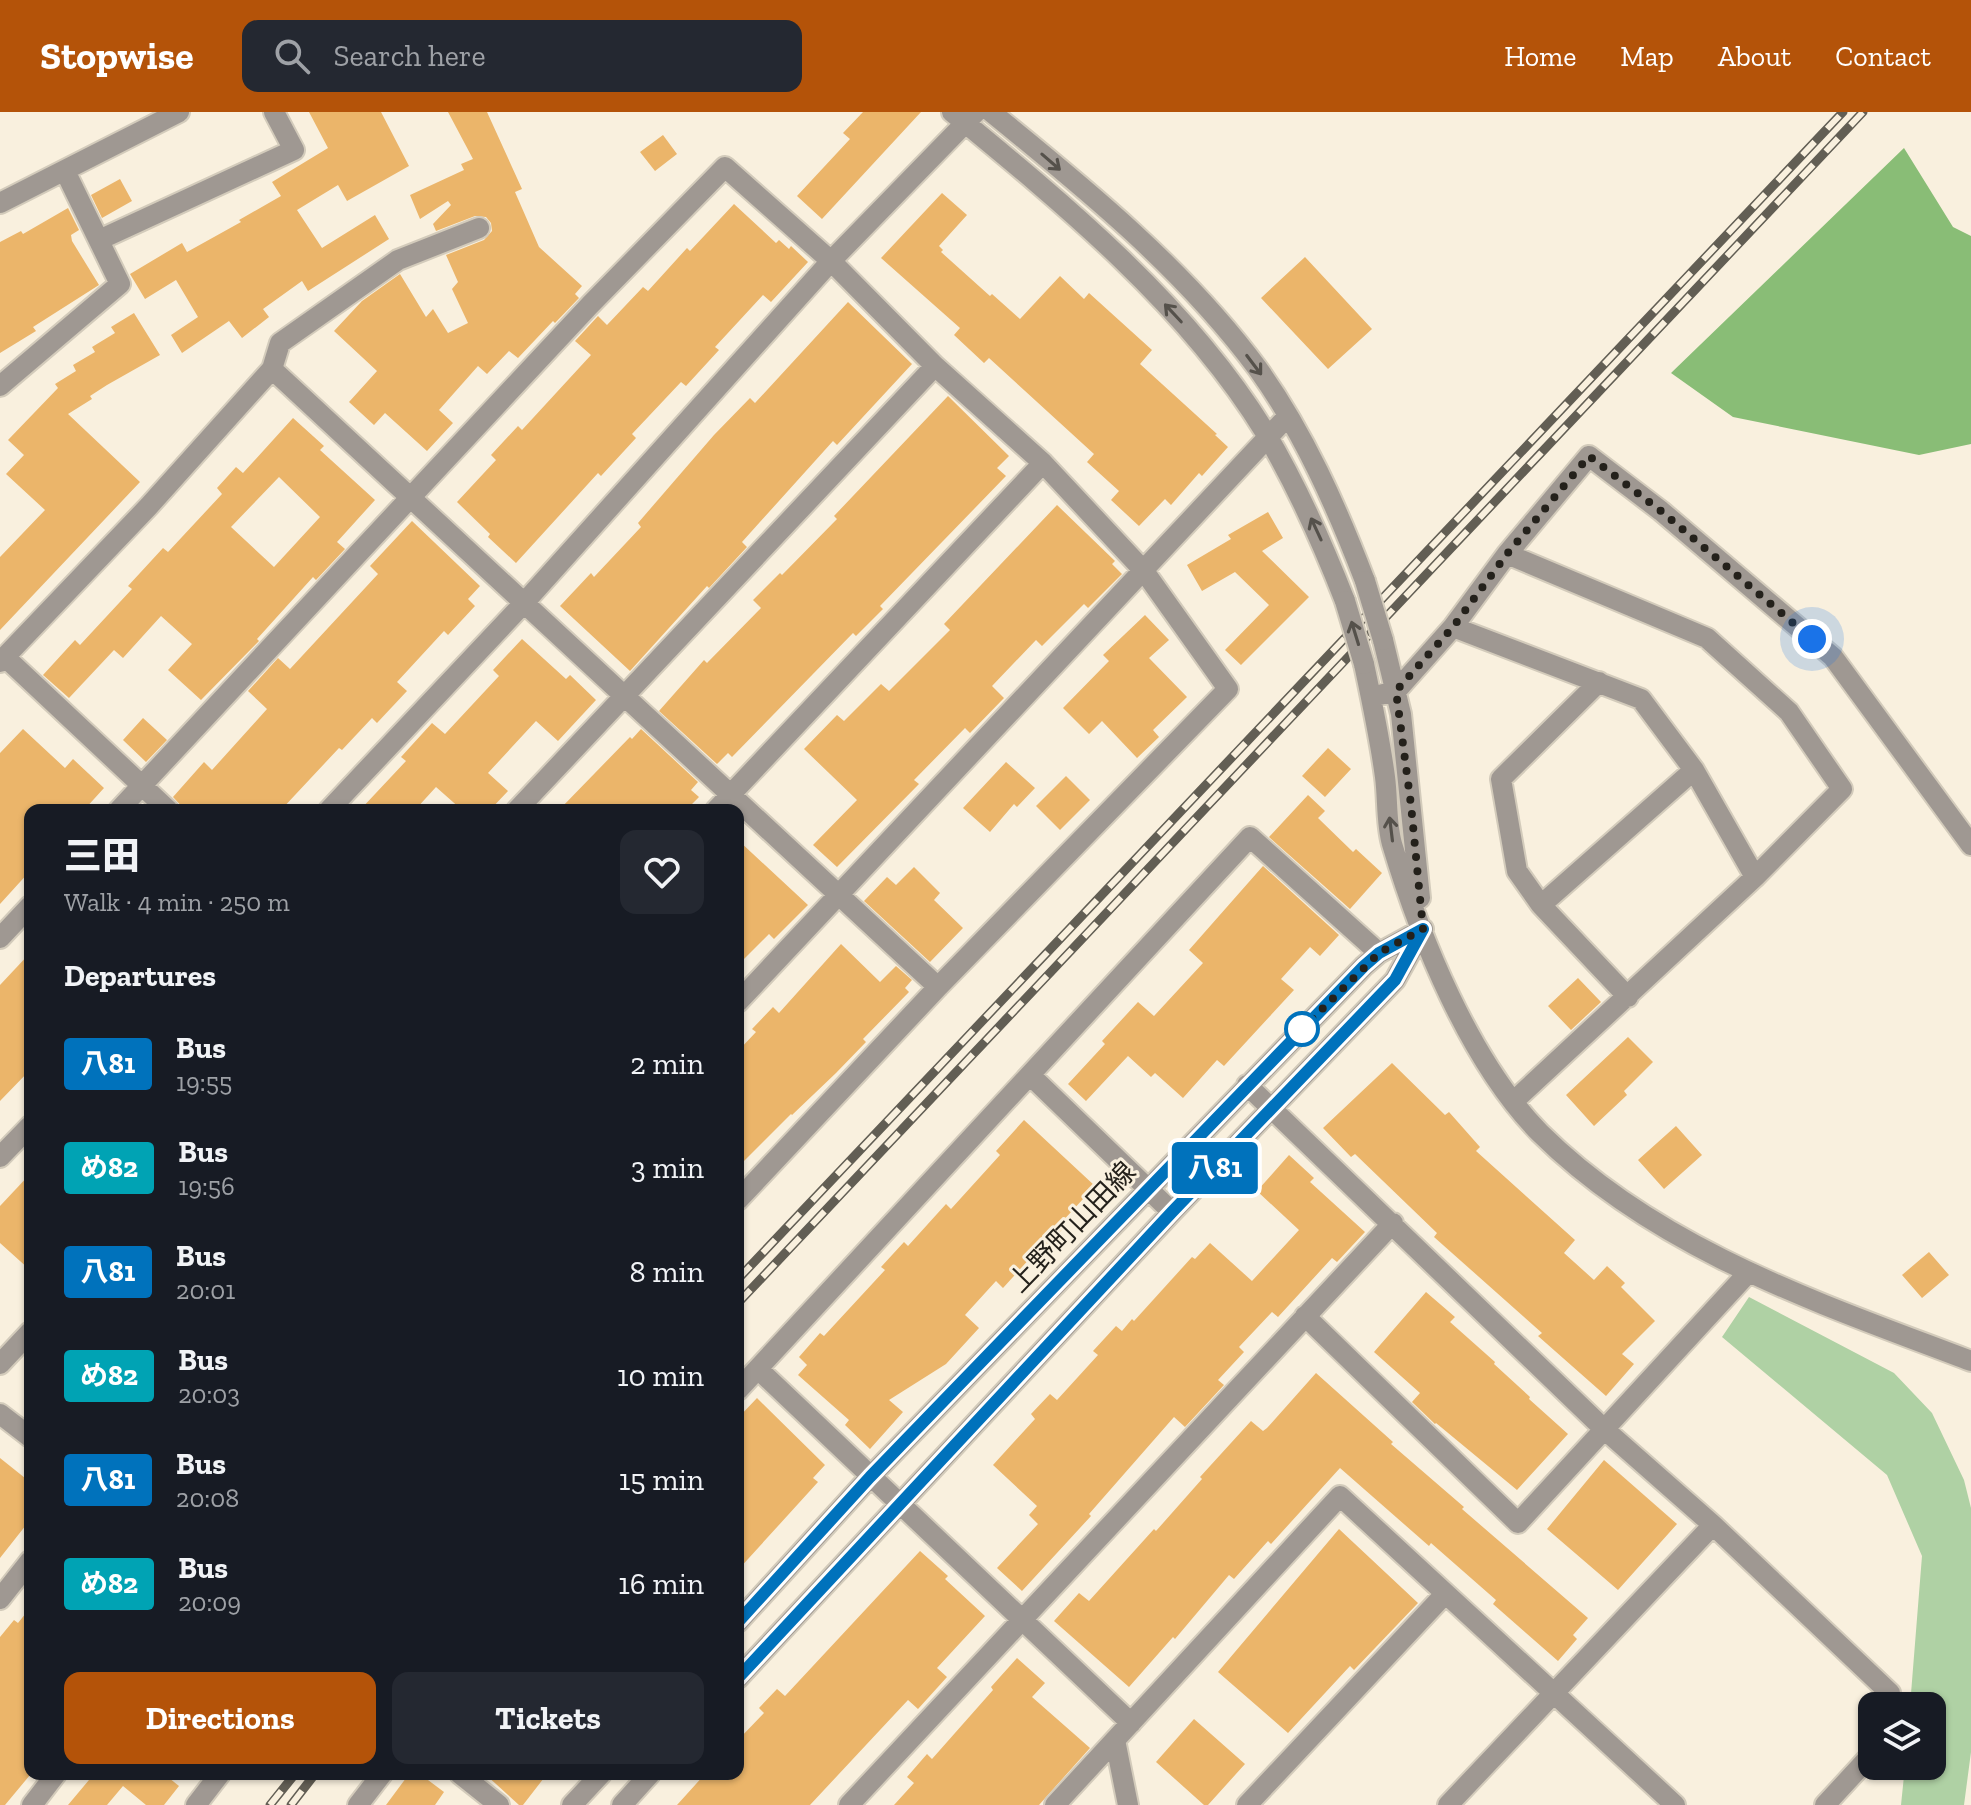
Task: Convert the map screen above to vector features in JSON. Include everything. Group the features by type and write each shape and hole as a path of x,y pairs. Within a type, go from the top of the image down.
{"street":[{"path":"0,203 179,112"},
{"path":"99,240 294,150 274,112"},
{"path":"744,1671 1172,1212 1395,980 1423,929 1403,729 1396,691 1365,581 1320,475 1258,370 1180,279 1093,198 991,112"},
{"path":"335,804 524,603 964,116 1154,293 1233,384 1268,438 1310,515 1345,601 1371,697 1385,780 1391,841 1423,929 1454,1003 1483,1058 1514,1101 1539,1131 1572,1162 1635,1209 1748,1273 1971,1361"},
{"path":"125,804 590,305 725,167 831,261 935,366 1043,463 1144,571 1228,689 938,987 744,1194"},
{"path":"0,386 120,284 65,171"},
{"path":"162,804 2,660 149,506 272,369 280,343 398,260 479,228"},
{"path":"523,804 935,366"},
{"path":"272,369 742,804"},
{"path":"744,996 1287,417"},
{"path":"1371,697 1396,691 1453,627 1507,554 1589,456 1661,511 1833,657 1971,845"},
{"path":"722,804 1043,463"},
{"path":"1507,554 1707,638 1789,712 1842,789 1755,877 1514,1101"},
{"path":"1453,627 1641,699 1694,770 1755,877"},
{"path":"1599,682 1501,779 1517,871 1541,905 1628,997"},
{"path":"1541,905 1694,770"},
{"path":"744,806 938,987"},
{"path":"744,1384 1250,837 1379,953"},
{"path":"0,938 24,912"},
{"name":"上野町山田線","path":"744,1615 870,1477 1247,1085 1379,953 1423,929"},
{"path":"1030,1075 1172,1212"},
{"path":"1247,1085 1604,1429 1713,1525 1889,1692"},
{"path":"0,1157 24,1132"},
{"path":"849,1805 1393,1223"},
{"path":"1305,1316 1518,1523 1748,1273"},
{"path":"1010,1332 1037,1356"},
{"path":"0,1364 24,1338"},
{"path":"758,1369 1131,1723"},
{"path":"0,1414 24,1432"},
{"path":"1055,1805 1340,1496 1675,1805"},
{"path":"1448,1805 1713,1525"},
{"path":"0,1599 24,1569"},
{"path":"1247,1805 1445,1594"},
{"path":"753,1605 783,1628"},
{"path":"1115,1740 1128,1805"},
{"path":"1825,1805 1858,1769"},
{"path":"32,1805 51,1780"},
{"path":"196,1805 215,1780"},
{"path":"358,1805 377,1780"},
{"path":"468,1780 499,1805"},
{"path":"572,1805 595,1780"},
{"path":"622,1805 645,1780"}],"green space":[{"path":"1904,148 1953,227 1971,236 1971,444 1919,455 1733,417 1671,373"},
{"path":"1749,1297 1894,1373 1932,1413 1964,1480 1971,1508 1971,1752 1964,1805 1901,1805 1904,1780 1946,1780 1946,1692 1911,1692 1922,1556 1887,1475 1722,1337"}],"building":[{"path":"309,112 381,112 409,166 347,201 338,185 297,210 322,248 375,215 389,239 308,291 302,281 263,309 269,317 242,338 229,321 182,353 171,335 198,317 176,280 145,299 130,274 182,243 187,252 281,196 272,182 328,148"},
{"path":"448,112 487,112 522,189 515,192 539,247 582,286 575,294 579,298 518,358 509,351 487,374 478,366 439,410 453,423 427,451 385,413 374,425 349,402 377,371 334,331 362,301 400,274 426,317 433,309 448,333 468,323 452,289 458,282 446,255 484,240 492,231 491,223 486,217 475,216 436,231 433,224 451,205 448,201 420,219 410,195 464,170 461,164 473,159"},
{"path":"863,112 921,112 822,219 797,196 850,139 843,133"},
{"path":"663,135 677,154 655,171 640,152"},
{"path":"120,179 132,201 102,218 91,195"},
{"path":"942,193 967,215 939,246 943,250 941,252 990,296 992,294 1020,319 1060,276 1084,299 1089,293 1152,350 1140,364 1228,447 1202,476 1199,473 1171,505 1165,499 1139,526 1111,500 1119,491 1087,462 1094,454 989,358 984,363 954,335 960,328 881,258"},
{"path":"734,204 776,243 779,240 789,249 791,246 808,262 771,302 763,295 715,347 719,350 686,386 681,382 632,434 636,438 601,476 598,473 516,563 457,502 496,460 491,455 518,426 522,430 591,355 575,341 598,316 607,325 643,287 648,291 687,248 690,251"},
{"path":"68,208 79,230 71,235 72,241 99,285 33,327 36,331 0,353 0,242 21,231 23,234"},
{"path":"1305,257 1372,329 1328,369 1261,298"},
{"path":"848,302 912,364 837,445 833,441 742,542 747,547 630,671 560,606 591,573 594,577 641,527 638,523 714,435 750,398 755,403"},
{"path":"134,313 160,355 107,385 68,414 140,482 0,630 0,557 45,510 6,474 24,455 8,440 58,388 55,384 76,371 73,365 95,352 92,347 115,333 111,327"},
{"path":"948,396 1009,456 997,468 1006,476 880,606 883,609 856,636 853,633 732,757 728,753 717,764 659,711 704,660 707,663 761,608 753,600 837,519 834,516"},
{"path":"293,418 324,446 320,450 375,500 337,542 345,549 316,580 313,577 257,639 259,641 201,700 168,670 192,644 161,616 123,658 114,650 69,698 43,675 75,640 80,645 132,589 128,586 163,548 168,552 222,494 217,488 236,467 243,473","holes":["279,477 320,517 274,567 231,527"]},
{"path":"1057,505 1115,561 1112,564 1122,574 1088,608 1084,604 1042,646 1036,640 992,686 1004,698 970,733 965,728 914,780 919,784 837,867 813,845 857,800 804,749 837,715 844,721 881,684 889,691 950,630 944,624"},
{"path":"1268,512 1283,538 1262,551 1309,597 1241,665 1225,650 1269,605 1235,572 1202,591 1187,565 1231,539 1228,535"},
{"path":"412,521 480,586 468,599 475,606 448,635 444,631 397,682 407,691 377,723 372,718 287,804 179,804 173,797 204,762 212,770 267,709 248,691 278,658 290,669 378,574 370,566"},
{"path":"1145,615 1169,640 1149,658 1187,697 1153,730 1159,737 1137,758 1102,721 1089,734 1063,708 1109,661 1103,655"},
{"path":"522,639 566,679 570,675 596,700 558,741 536,721 488,773 508,791 496,804 455,804 436,787 420,804 366,804 406,761 401,757 432,723 445,734 499,676 493,670"},
{"path":"143,718 167,740 146,762 123,740"},
{"path":"23,729 65,768 73,759 104,788 89,804 24,804 24,878 0,904 0,753"},
{"path":"641,729 698,782 691,790 699,797 692,804 565,804 630,737 632,739"},
{"path":"1328,748 1351,769 1325,797 1302,776"},
{"path":"1006,762 1035,788 1017,807 1014,804 990,832 963,808"},
{"path":"1066,776 1090,800 1060,830 1036,806"},
{"path":"1308,795 1325,811 1318,818 1353,852 1356,849 1382,873 1350,909 1269,837"},
{"path":"744,846 808,905 774,939 769,934 744,959"},
{"path":"1263,866 1339,935 1320,956 1310,947 1281,979 1294,990 1224,1066 1217,1060 1183,1098 1155,1073 1151,1077 1128,1056 1086,1101 1068,1084 1138,1002 1154,1016 1203,963 1189,950"},
{"path":"914,867 940,893 934,900 963,928 930,962 864,901 887,877 896,885"},
{"path":"841,944 880,982 896,966 912,980 905,988 909,992 863,1039 866,1042 744,1161 744,1045 756,1032 752,1029 773,1007 779,1013"},
{"path":"24,959 24,1076 0,1101 0,985"},
{"path":"1578,978 1601,1002 1571,1030 1548,1006"},
{"path":"1628,1037 1653,1062 1624,1091 1627,1095 1594,1126 1566,1095"},
{"path":"1392,1063 1445,1115 1449,1112 1480,1147 1476,1151 1575,1240 1564,1253 1594,1280 1607,1266 1625,1283 1621,1287 1655,1321 1622,1354 1634,1364 1606,1396 1538,1336 1542,1333 1434,1237 1437,1233 1355,1154 1351,1157 1323,1128"},
{"path":"1024,1120 1095,1186 1060,1224 1064,1228 1036,1258 1033,1255 1003,1288 996,1281 965,1315 979,1328 946,1364 889,1400 903,1412 870,1449 845,1425 849,1420 798,1375 807,1365 799,1357 820,1333 824,1336 885,1270 881,1267 904,1242 908,1246 946,1204 951,1209 1000,1155 996,1151"},
{"path":"1676,1126 1702,1155 1664,1189 1638,1160"},
{"path":"1289,1155 1314,1178 1310,1182 1365,1232 1337,1262 1332,1258 1278,1317 1272,1312 1239,1347 1244,1352 1218,1380 1224,1385 1185,1427 1174,1417 1089,1514 1091,1516 1022,1591 997,1568 1038,1524 1029,1515 1037,1506 993,1465 1035,1419 1031,1414 1050,1394 1057,1400 1098,1355 1093,1351 1116,1326 1122,1331 1132,1319 1134,1321 1192,1257 1195,1259 1210,1243 1252,1281 1299,1230 1257,1191"},
{"path":"24,1180 24,1265 0,1243 0,1206"},
{"path":"1929,1252 1949,1275 1922,1298 1902,1275"},
{"path":"1426,1292 1455,1317 1450,1322 1568,1434 1517,1490 1412,1402 1420,1393 1374,1352"},
{"path":"1316,1373 1464,1507 1462,1509 1588,1618 1573,1635 1577,1639 1558,1661 1493,1604 1496,1600 1340,1468 1271,1544 1268,1541 1234,1579 1229,1575 1129,1687 1054,1621 1079,1593 1089,1601 1154,1529 1156,1531 1251,1421 1263,1431"},
{"path":"757,1398 825,1465 813,1478 818,1482 744,1563 744,1412"},
{"path":"0,1458 24,1477 24,1528 0,1558"},
{"path":"1604,1460 1677,1524 1618,1590 1547,1529"},
{"path":"1339,1529 1418,1603 1354,1670 1350,1666 1288,1733 1218,1672"},
{"path":"920,1551 985,1616 937,1668 947,1677 918,1709 908,1700 810,1805 677,1805 700,1780 744,1780 744,1734 764,1713 759,1708 777,1689 785,1696"},
{"path":"24,1616 26,1780 5,1805 0,1805 0,1637 14,1620 18,1623"},
{"path":"1017,1658 1045,1683 1032,1697 1090,1748 1039,1805 894,1805 914,1783 907,1777 927,1754 932,1759"},
{"path":"1194,1719 1245,1764 1208,1805 1204,1805 1156,1762"},
{"path":"89,1780 172,1780 179,1786 164,1805 146,1805 123,1786 107,1805 68,1805"},
{"path":"405,1780 428,1780 444,1792 435,1805 386,1805"},
{"path":"492,1780 542,1780 523,1805 519,1805"}],"railway":[{"path":"744,1273 1843,112"},
{"path":"744,1297 1863,112"},
{"path":"270,1805 290,1780"},
{"path":"291,1805 310,1780"}],"bus line":[{"name":"八81","path":"744,1615 870,1477 1364,966 1379,953 1423,929 1395,980 898,1503 744,1671"}],"route":[{"path":"1302,1029 1297,1034 1379,953 1423,929 1396,691 1453,627 1507,554 1589,456 1661,511 1812,639"}]}
